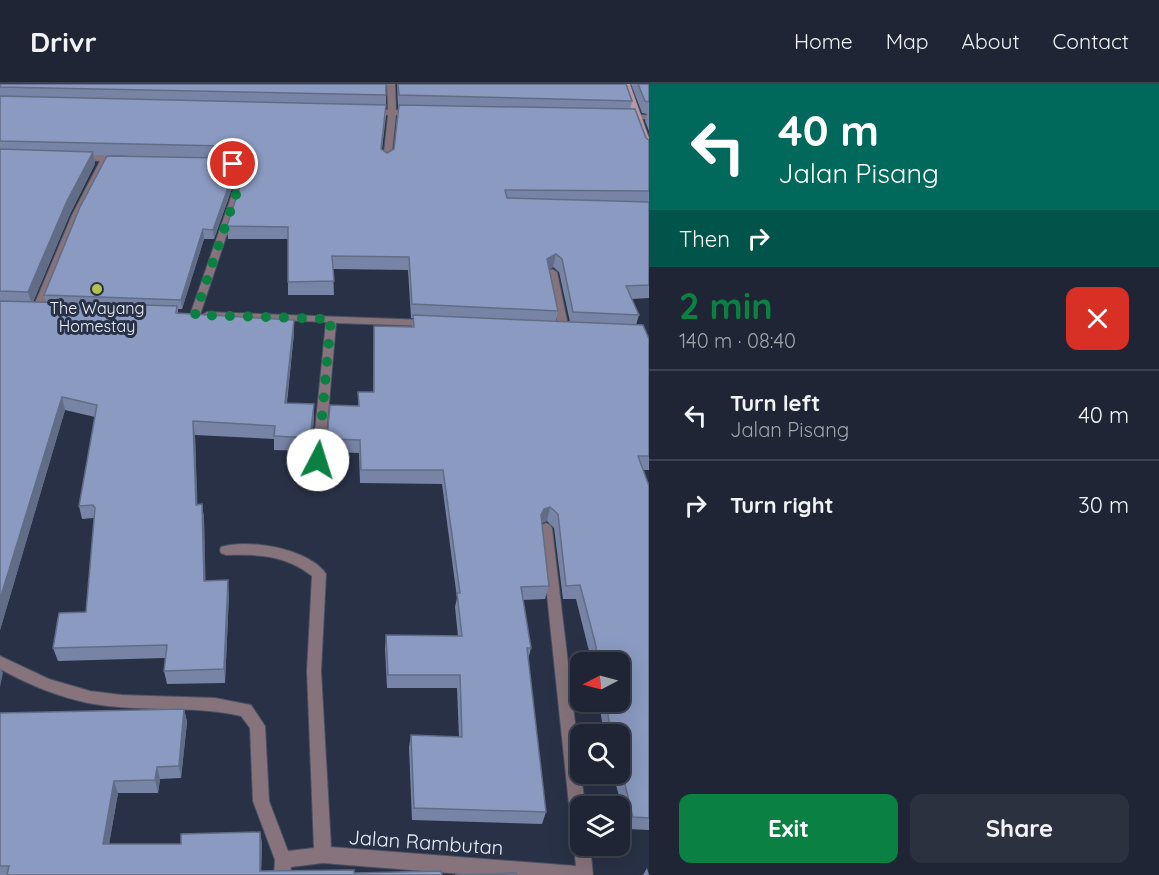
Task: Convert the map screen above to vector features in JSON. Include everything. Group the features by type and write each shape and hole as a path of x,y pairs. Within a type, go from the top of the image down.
{"street":[{"path":"387,160 392,113 391,84"},
{"path":"626,84 649,149"},
{"path":"357,112 427,113"},
{"path":"615,117 649,117"},
{"path":"70,158 129,159"},
{"path":"38,310 76,215 105,158"},
{"path":"213,161 233,164 240,168 242,177 190,315 436,324"},
{"path":"552,272 569,330 552,329"},
{"path":"318,460 331,319"},
{"path":"546,528 576,796"},
{"path":"226,550 263,549 303,560 319,574 314,671 323,855"},
{"path":"0,662 40,682 80,695 123,701 222,704 246,710 257,726 261,801 283,867"},
{"name":"Jalan Rambutan","path":"283,867 323,855 580,875"},
{"path":"583,856 585,875"}],"building":[{"path":"0,84 386,84 386,95 0,87"},
{"path":"398,84 626,84 632,101 399,95"},
{"path":"638,84 649,84 649,102 645,101"},
{"path":"0,96 386,105 381,149 387,153 394,149 399,105 635,109 646,138 649,140 649,191 505,190 507,198 649,202 649,285 626,286 639,315 573,312 562,259 556,254 547,259 558,311 412,304 409,257 332,256 334,281 288,282 288,227 227,226 247,165 243,152 224,146 0,141"},
{"path":"0,149 93,152 67,201 28,292 0,291"},
{"path":"107,156 223,158 233,162 235,168 213,230 203,229 181,300 44,295 80,207"},
{"path":"0,301 177,306 176,313 294,320 285,403 314,404 310,438 274,436 275,426 193,421 196,505 202,504 204,581 228,580 224,669 164,671 167,645 53,648 59,613 86,612 95,508 93,505 79,506 97,405 62,397 0,599"},
{"path":"413,315 643,325 649,339 649,456 638,456 649,486 649,818 633,817 630,796 628,796 625,784 630,784 630,724 610,724 608,712 630,712 630,652 597,652 580,585 566,586 558,514 550,507 544,509 541,515 549,586 521,587 531,648 527,648 546,812 414,808 411,735 462,737 460,675 388,675 386,635 462,636 457,593 460,593 443,470 361,470 360,440 327,439 330,405 359,406 358,392 374,392 374,326 414,327"},
{"path":"184,709 179,766 157,767 155,780 114,781 103,844 181,844 181,834 260,832 260,871 354,870 354,873 441,871 442,875 7,875 9,866 0,866 0,713"},
{"path":"516,873 517,875 455,875"}],"place":[{"name":"The Wayang Homestay","path":"97,289"}],"route":[{"path":"233,164 243,172 242,177 195,315 331,319 318,460"}]}
